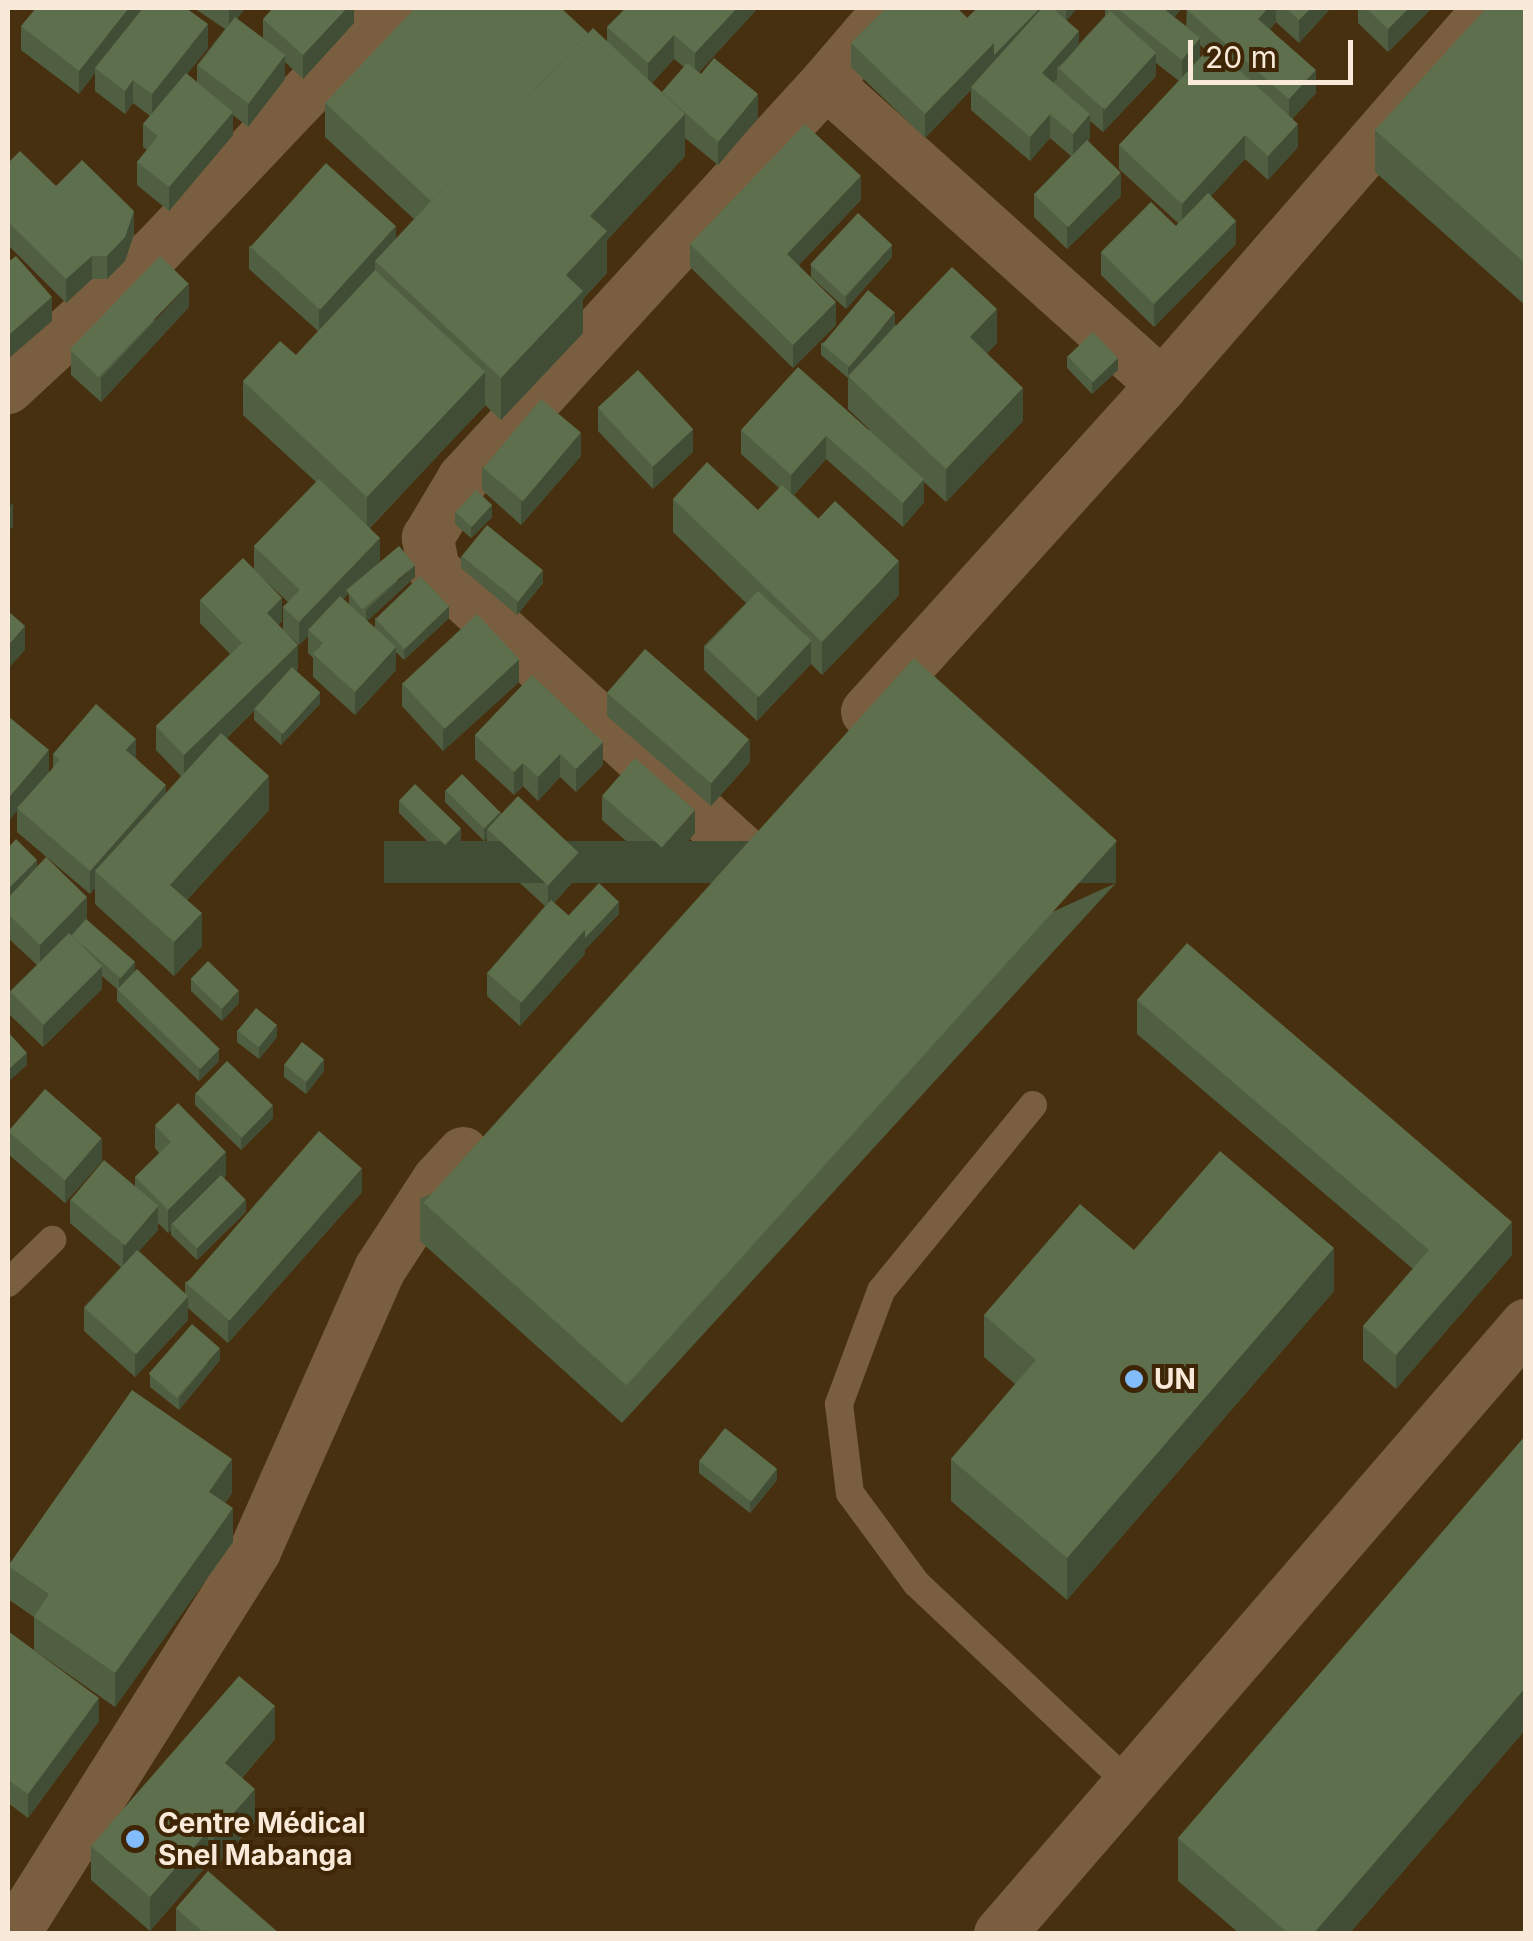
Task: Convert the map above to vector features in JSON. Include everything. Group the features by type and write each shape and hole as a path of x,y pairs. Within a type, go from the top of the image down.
{"street":[{"path":"8,388 157,250 386,8"},
{"path":"742,851 434,570 428,538 463,479 890,8"},
{"path":"834,749 1162,384 1490,8"},
{"path":"826,83 1162,384"},
{"path":"14,1934 255,1551 380,1269 438,1180 491,1123"},
{"path":"1000,1934 1127,1782 1526,1326"}],"lane":[{"path":"1032,1105 882,1292 839,1404 850,1493 916,1583 1127,1782"},
{"path":"8,1283 52,1240"}],"building":[{"path":"36,8 129,8 79,71 21,26"},
{"path":"143,8 186,8 208,24 152,94 133,80 125,91 95,68"},
{"path":"273,8 347,8 303,55 263,19"},
{"path":"415,8 561,8 588,33 431,201 325,103"},
{"path":"626,8 737,8 695,53 674,35 648,63 607,27"},
{"path":"886,8 957,8 994,43 925,114 851,43"},
{"path":"977,8 1040,8 994,55 994,43 967,18"},
{"path":"1042,8 1052,8 1079,31 1042,73 1090,114 1073,134 1050,114 1030,137 971,87"},
{"path":"1117,8 1163,8 1200,38 1182,60"},
{"path":"1187,8 1268,8 1258,19 1316,70 1289,99"},
{"path":"1286,8 1311,8 1299,20"},
{"path":"1366,8 1409,8 1388,29"},
{"path":"1486,8 1526,8 1526,264 1375,130"},
{"path":"1110,11 1156,52 1105,110 1058,68"},
{"path":"235,17 285,55 249,104 198,66"},
{"path":"593,28 685,114 590,216 607,231 566,275 583,291 501,378 375,261"},
{"path":"1212,45 1298,124 1268,156 1245,135 1182,204 1119,145"},
{"path":"714,58 758,94 718,142 662,92 687,63 701,74"},
{"path":"186,73 233,112 169,187 137,162 158,136 143,124"},
{"path":"805,124 861,176 787,254 836,302 793,345 690,244"},
{"path":"1087,140 1121,173 1068,227 1034,195"},
{"path":"20,151 56,186 82,160 134,211 125,237 107,256 92,256 66,279 8,222 8,163"},
{"path":"326,163 396,226 320,310 250,247"},
{"path":"1208,193 1236,221 1154,304 1101,252 1151,202 1176,226"},
{"path":"858,213 892,245 845,296 810,264"},
{"path":"16,256 52,297 8,336 8,262"},
{"path":"160,256 189,284 98,377 70,350"},
{"path":"952,267 997,309 970,337 1023,388 946,469 848,376"},
{"path":"375,270 485,372 367,497 243,381 280,341 296,355"},
{"path":"868,290 895,312 849,367 822,344"},
{"path":"1093,332 1118,358 1093,382 1068,356"},
{"path":"798,367 924,479 903,503 826,436 791,475 741,430"},
{"path":"638,370 693,429 653,467 598,408"},
{"path":"541,399 581,432 523,501 483,468"},
{"path":"707,462 758,510 782,485 818,519 835,501 899,561 822,642 673,499"},
{"path":"319,479 380,538 299,622 283,607 300,590 254,546"},
{"path":"476,490 492,505 472,527 456,512"},
{"path":"487,525 543,570 518,601 462,556"},
{"path":"399,546 415,565 362,610 346,590"},
{"path":"243,558 282,598 267,613 298,645 184,755 156,726 242,643 200,600"},
{"path":"420,576 449,606 405,649 375,619"},
{"path":"758,591 811,641 759,697 705,647"},
{"path":"340,596 396,647 355,692 313,654 323,643 308,630"},
{"path":"8,611 25,626 8,646"},
{"path":"477,614 519,659 445,729 402,684"},
{"path":"645,649 749,740 711,783 607,693"},
{"path":"914,658 1117,841 626,1385 424,1203"},
{"path":"292,667 320,692 283,734 255,709"},
{"path":"532,675 603,742 576,769 560,754 538,777 523,763 514,772 475,735"},
{"path":"96,704 136,739 126,750 166,785 90,871 17,808 60,760 53,754"},
{"path":"8,716 49,750 8,799"},
{"path":"221,733 269,776 170,885 202,913 174,942 95,871"},
{"path":"635,758 695,810 662,848 602,796"},
{"path":"462,774 500,812 484,828 446,790"},
{"path":"415,784 461,828 445,845 399,801"},
{"path":"518,796 579,853 548,886 487,829"},
{"path":"16,839 37,860 8,889 8,848"},
{"path":"46,857 87,897 40,945 8,914 8,898"},
{"path":"599,883 619,902 585,938 585,930 568,916"},
{"path":"551,900 585,930 521,1003 487,973"},
{"path":"86,919 135,962 121,978 72,936"},
{"path":"69,933 102,966 44,1025 10,992"},
{"path":"1187,943 1512,1222 1396,1355 1363,1326 1429,1250 1137,1000"},
{"path":"208,961 239,991 222,1009 191,979"},
{"path":"137,969 220,1049 200,1069 118,989"},
{"path":"256,1008 277,1025 259,1048 238,1031"},
{"path":"8,1032 27,1053 8,1070"},
{"path":"302,1042 324,1059 306,1082 284,1065"},
{"path":"227,1061 273,1105 242,1138 196,1093"},
{"path":"45,1089 102,1138 65,1180 8,1131"},
{"path":"178,1103 226,1152 168,1210 135,1177 171,1142 155,1125"},
{"path":"319,1131 362,1168 229,1321 186,1283"},
{"name":"UN","path":"1220,1151 1334,1248 1067,1558 951,1459 1036,1360 984,1315 1080,1204 1134,1250"},
{"path":"104,1160 158,1206 125,1245 71,1200"},
{"path":"221,1175 246,1200 197,1249 172,1224"},
{"path":"137,1250 188,1296 136,1354 85,1308"},
{"path":"192,1324 220,1348 177,1398 149,1374"},
{"path":"132,1390 232,1459 209,1492 233,1508 115,1673 34,1617 49,1594 8,1566"},
{"path":"725,1428 777,1469 751,1502 699,1461"},
{"path":"1526,1435 1526,1687 1313,1934 1289,1934 1178,1838"},
{"path":"8,1631 99,1698 28,1794 8,1780"},
{"path":"239,1676 275,1706 225,1763 255,1789 214,1835 208,1831 150,1897 91,1846"},
{"path":"208,1871 280,1934 205,1934 176,1908"}],"place":[{"name":"UN","path":"1134,1379"},
{"name":"Centre Médical Snel Mabanga","path":"135,1839"}]}
